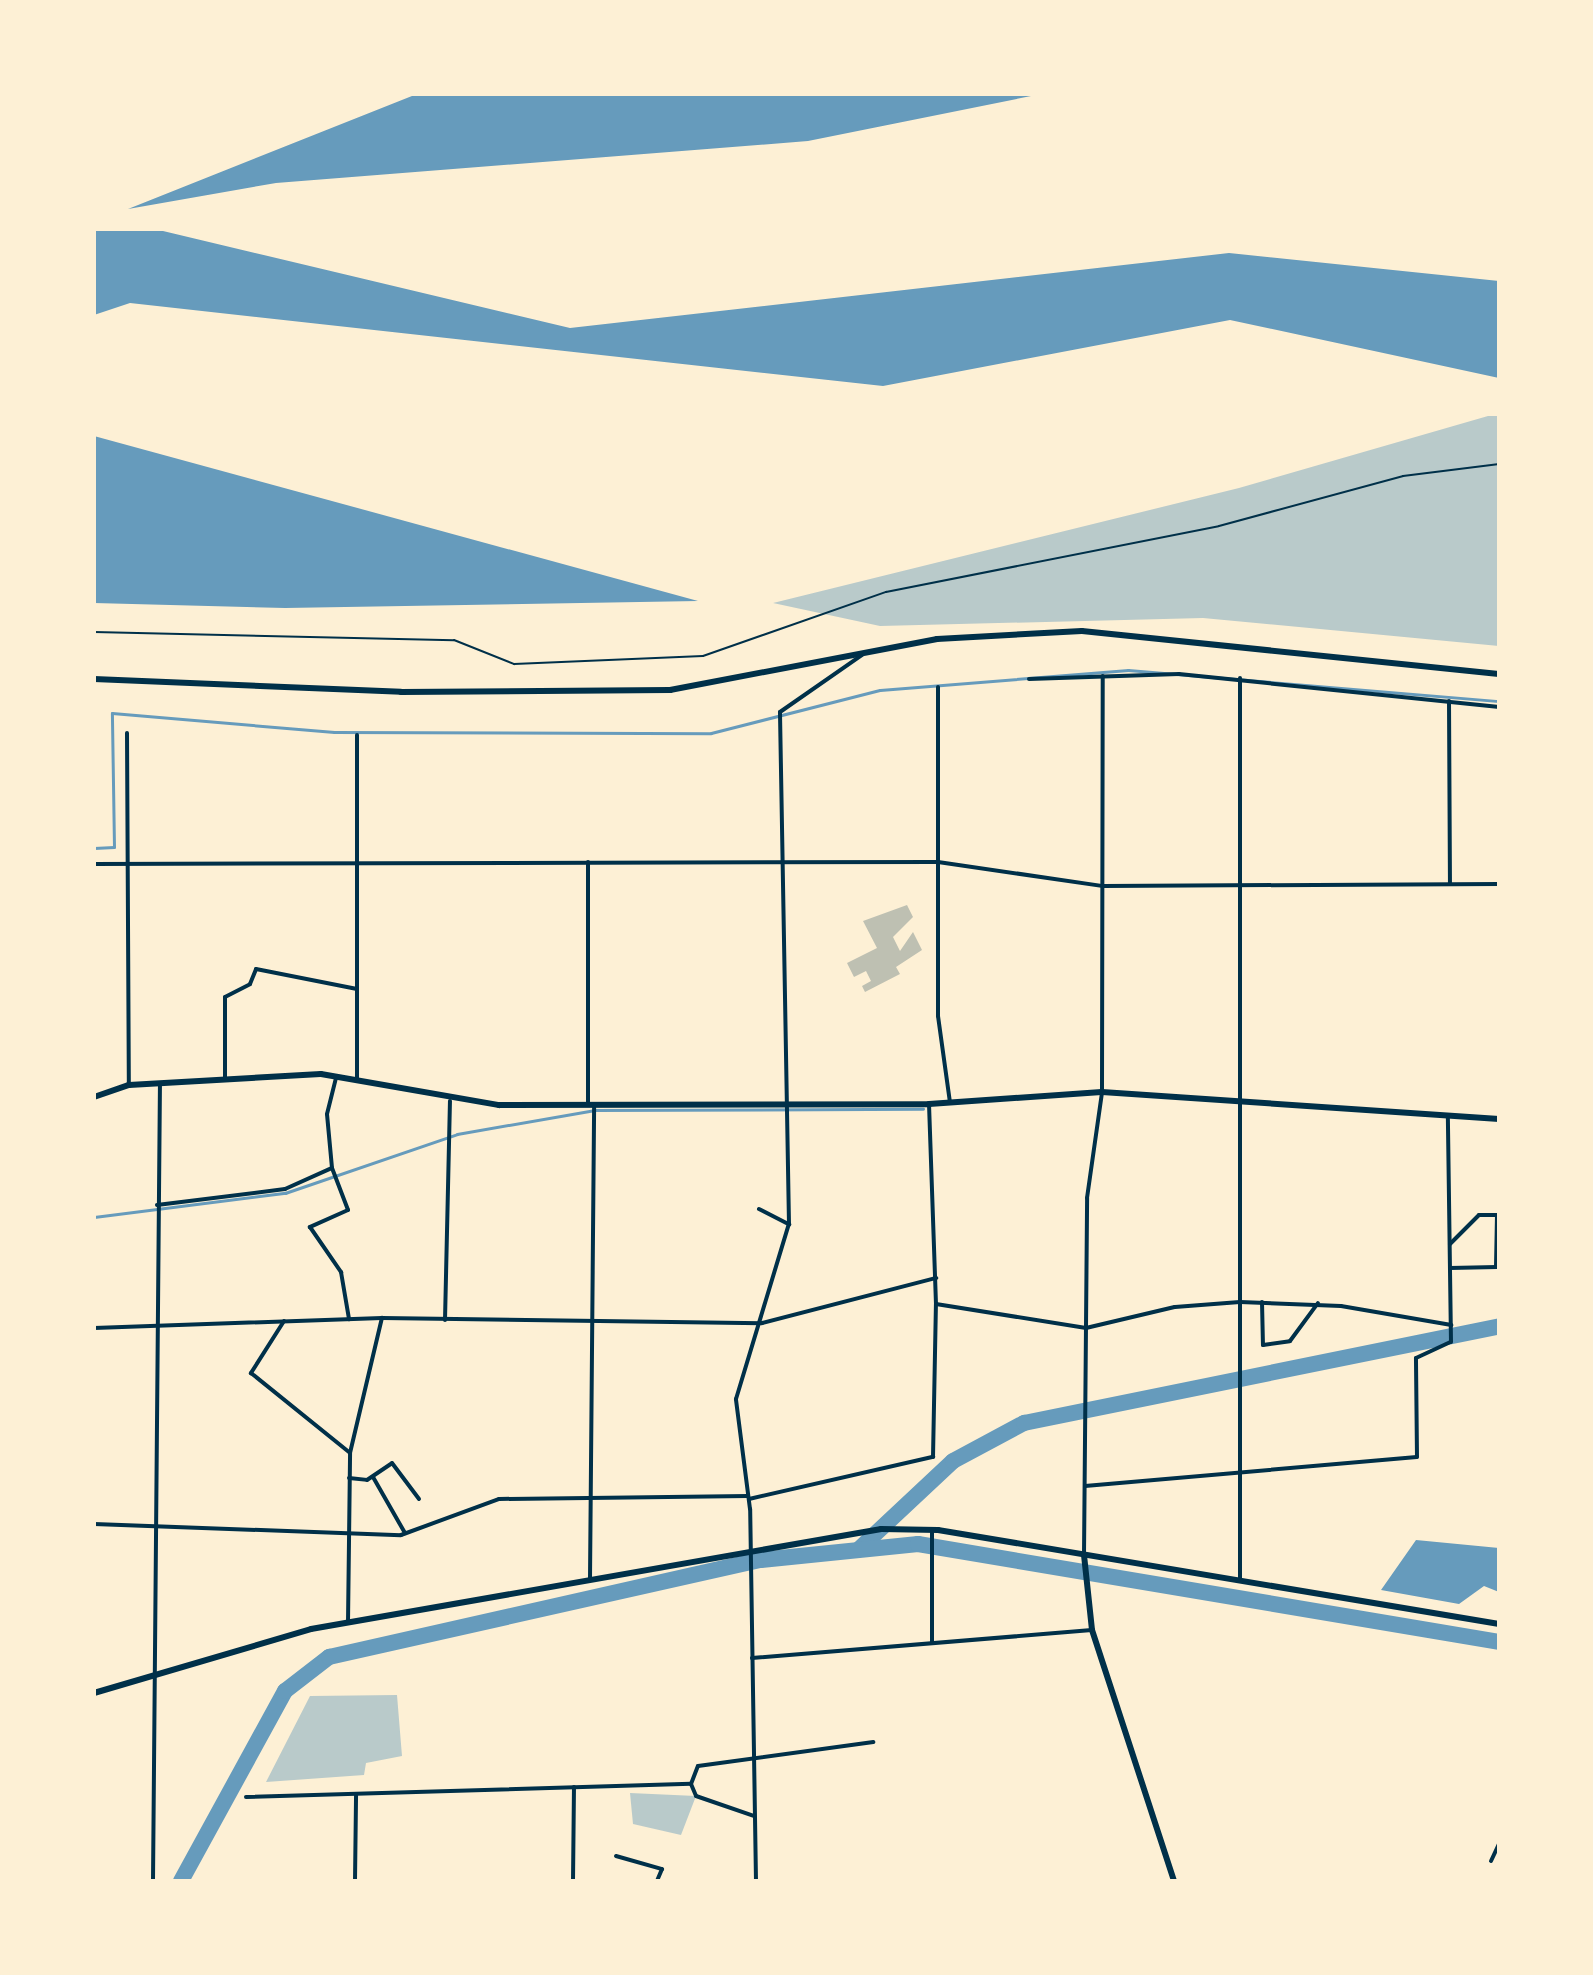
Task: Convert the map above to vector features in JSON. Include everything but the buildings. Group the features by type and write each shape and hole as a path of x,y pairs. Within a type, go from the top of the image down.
{"street":[{"path":"94,679 401,692 670,690 937,639 1082,631 1499,674"},
{"path":"756,1881 748,1498 736,1399 762,1323 789,1224 782,1102 780,712 862,655"},
{"path":"1103,676 1102,1092 1087,1198 1083,1421 1086,1590 1092,1630 1174,1881"},
{"path":"1029,679 1103,676 1240,678 1499,707"},
{"path":"1240,678 1240,1581"},
{"path":"938,687 938,1016 950,1102"},
{"path":"1449,701 1450,884"},
{"path":"127,733 129,1085"},
{"path":"357,735 357,1082"},
{"path":"588,862 594,1116 590,1579"},
{"path":"94,864 938,862 1103,886 1499,884"},
{"path":"225,1079 225,997 250,984 256,969 357,989"},
{"path":"94,1097 129,1085 160,1082 336,1077 450,1101 929,1104 1102,1092 1499,1119"},
{"path":"336,1077 327,1114 333,1178 348,1210 310,1227 341,1272 349,1319"},
{"path":"153,1881 156,1205 160,1082"},
{"path":"445,1320 450,1101"},
{"path":"94,1524 405,1533 499,1499 748,1498 933,1457 936,1278 929,1104"},
{"path":"1085,1486 1417,1457 1416,1358 1451,1342 1448,1116"},
{"path":"156,1205 285,1189 332,1169"},
{"path":"759,1209 789,1224"},
{"path":"1450,1244 1479,1215 1498,1215 1498,1267 1450,1268"},
{"path":"94,1328 157,1322 382,1318 762,1323 936,1278"},
{"path":"936,1304 1086,1328 1175,1307 1240,1302 1318,1303 1451,1325"},
{"path":"1262,1302 1263,1345 1290,1341 1318,1303"},
{"path":"348,1623 350,1453 382,1318"},
{"path":"285,1319 251,1373 350,1453"},
{"path":"349,1478 373,1477 392,1463 419,1499"},
{"path":"373,1477 405,1533"},
{"path":"94,1693 348,1623 750,1548 881,1529 932,1530 1499,1624"},
{"path":"932,1530 932,1643"},
{"path":"752,1658 1092,1630"},
{"path":"754,1816 696,1796 691,1784 698,1766 873,1742"},
{"path":"246,1797 691,1784"},
{"path":"573,1881 574,1787"},
{"path":"355,1881 356,1794"},
{"path":"1491,1861 1499,1844"},
{"path":"616,1856 662,1869 657,1881"}],"path":[{"path":"94,632 454,640 514,664 703,656 886,592 1219,526 1403,476 1499,464"}],"shaded area":[{"path":"1488,416 1499,416 1499,646 1203,618 880,626 773,603 1239,488"},
{"path":"397,1695 402,1756 366,1763 364,1775 266,1782 310,1696"},
{"path":"630,1793 696,1796 681,1835 633,1824"}],"water":[{"path":"417,94 1041,94 808,141 276,183 128,209"},
{"path":"94,231 163,231 570,328 1229,253 1499,281 1499,378 1230,320 883,386 130,303 94,315"},
{"path":"94,436 698,601 285,608 94,603"},
{"path":"1416,1540 1499,1548 1499,1592 1484,1586 1459,1604 1381,1590"}],"waterway":[{"path":"94,848 114,847 112,713 334,732 711,733 880,690 1128,670 1499,701"},
{"path":"94,1217 285,1193 457,1134 595,1110 923,1109"},
{"path":"858,1550 953,1461 1024,1423 1499,1326"},
{"path":"181,1881 285,1691 329,1657 761,1560 918,1544 1499,1642"}]}
